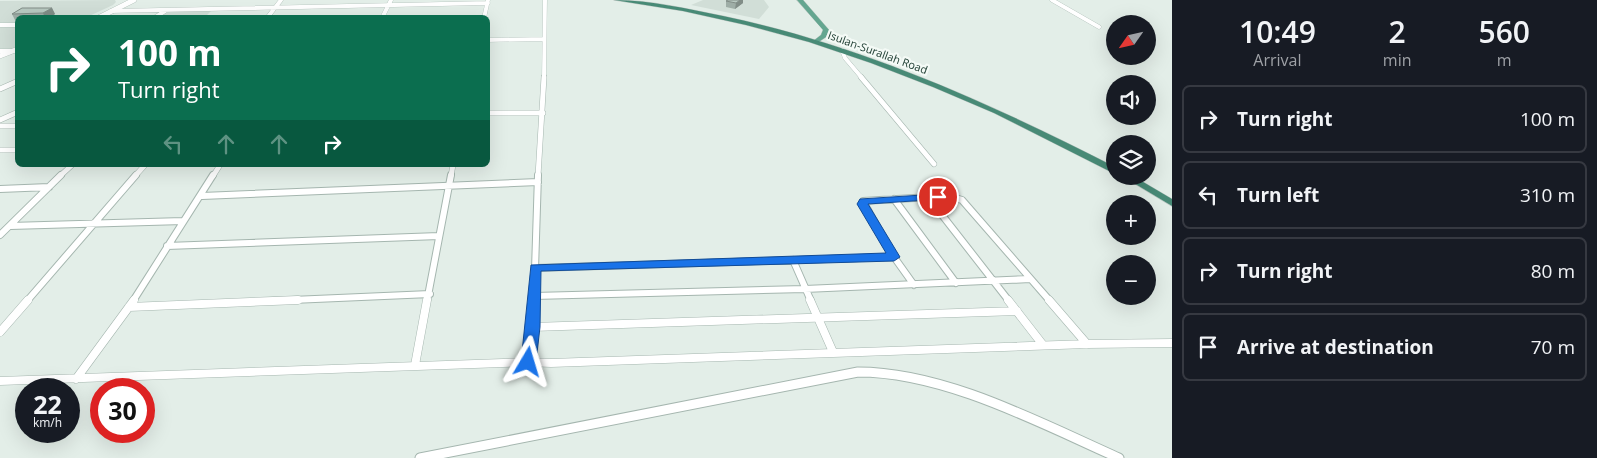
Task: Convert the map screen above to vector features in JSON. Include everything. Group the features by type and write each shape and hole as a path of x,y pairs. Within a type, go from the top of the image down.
{"highway":[{"name":"Isulan-Surallah Road","path":"617,0 679,8 734,20 842,50 969,98 1106,165"},
{"path":"1141,185 1172,203"}],"main road":[{"path":"800,0 826,30 824,36 815,42"}],"street":[{"path":"99,15 126,0"},
{"path":"105,15 134,0"},
{"path":"268,15 281,0"},
{"path":"384,15 392,0"},
{"path":"528,362 533,327 538,182 543,113 545,0"},
{"path":"1052,0 1099,27"},
{"path":"108,11 389,6 488,1 485,15"},
{"path":"159,15 166,11"},
{"path":"0,26 15,25"},
{"path":"490,40 544,39"},
{"path":"842,50 845,58 934,164"},
{"path":"0,51 15,51"},
{"path":"0,56 15,51"},
{"path":"0,60 15,52"},
{"path":"0,89 15,82"},
{"path":"0,120 15,113"},
{"path":"490,113 543,113"},
{"path":"0,126 15,126"},
{"path":"0,150 15,150"},
{"path":"0,234 70,167"},
{"path":"0,332 96,224 143,167"},
{"path":"77,378 129,307 219,167"},
{"path":"416,365 453,167"},
{"path":"202,196 538,182"},
{"path":"0,189 49,187"},
{"path":"928,197 1043,345"},
{"path":"914,285 894,257 863,202 868,200 928,197 954,197 962,200 1087,344"},
{"path":"894,200 956,283"},
{"path":"10,226 183,221"},
{"path":"167,246 439,236"},
{"path":"535,268 894,257"},
{"path":"793,260 833,352"},
{"path":"534,296 805,290 1030,279"},
{"path":"129,307 430,294"},
{"path":"533,327 1017,311"},
{"path":"80,379 416,365 552,363 1043,345 1172,343"},
{"path":"420,458 858,372 874,371 910,375 948,386 1119,458"},
{"path":"0,381 15,381"}],"shaded area":[{"path":"115,0 116,2 91,15 15,15 15,48 0,54 0,1"},
{"path":"703,0 764,0 769,7 759,19 691,5"},
{"path":"212,10 207,15 160,15 168,11"}],"building":[{"path":"740,0 736,3 726,1"},
{"path":"22,8 52,8 43,13 12,14"}],"route":[{"path":"528,362 533,327 535,268 894,257 863,201 938,197"}]}
